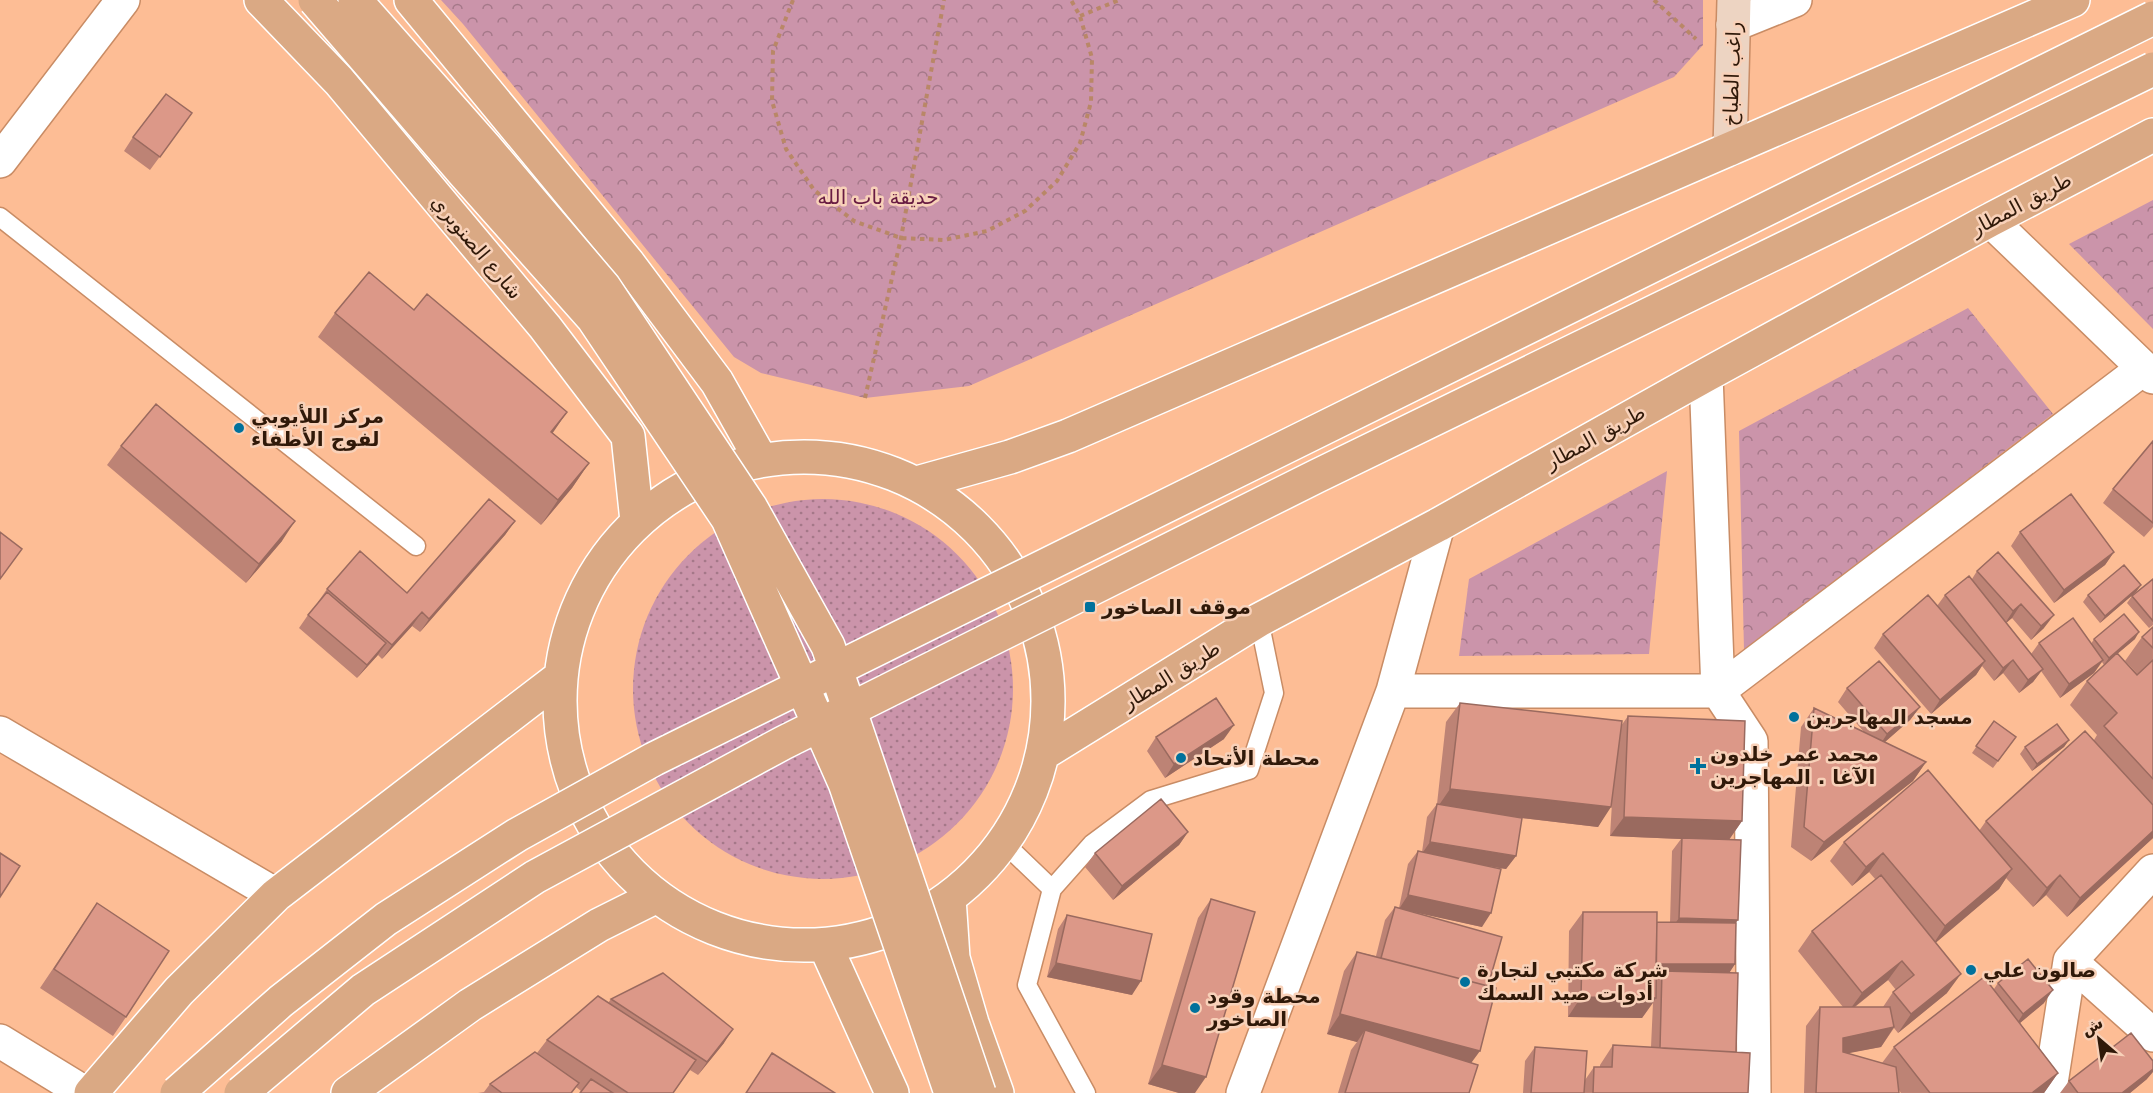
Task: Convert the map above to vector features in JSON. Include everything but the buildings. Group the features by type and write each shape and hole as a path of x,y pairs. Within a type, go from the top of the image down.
{"main road":[{"name":"شارع الصنوبري","path":"261,0 339,81 545,327 628,436 637,521"},
{"path":"315,0 593,318 728,519 845,783 951,1093"},
{"path":"355,0 604,286 751,508 828,646 979,1093"},
{"path":"411,0 628,263 717,382 761,459"},
{"path":"917,483 1010,457 1068,436 2073,0"},
{"name":"راغب الطباخ","path":"1730,149 1734,12"},
{"path":"177,1093 281,1001 386,920 517,835 654,759 2153,18"},
{"path":"241,1093 363,990 535,877 783,743 1328,471 2153,69"},
{"name":"طريق المطار","path":"1044,753 1259,620 1438,525 1990,220 2153,135"},
{"path":"545,327 628,263"},
{"path":"841,458 917,483 959,511 994,546 1022,587 1042,640 1050,696 1044,753 1029,800 1004,843 979,873 949,898 911,922 869,938 825,945 764,944 707,927 655,897 598,837 593,826 565,761 559,678 572,620 599,567 637,521 695,482 761,459 841,458"},
{"path":"91,1093 179,992 276,895 559,678"},
{"path":"348,1093 470,1005 598,925 655,897"},
{"path":"949,898 954,958 972,1023 997,1093"},
{"path":"825,945 892,1093"}],"street":[{"path":"0,161 123,0"},
{"path":"1734,12 1795,0"},
{"path":"1393,691 1718,691 2148,372 1990,220"},
{"path":"1706,375 1718,691 1751,741 1754,1093"},
{"path":"1243,1093 1393,691 1438,525"},
{"path":"0,733 276,895"},
{"path":"2052,1093 2051,1083 2070,961 2153,871"},
{"path":"2070,961 2153,1035"},
{"path":"0,1041 85,1093"}],"lane":[{"path":"0,217 416,546"},
{"path":"1086,1093 1027,985 1052,889 1092,844 1151,800 1249,770 1274,693 1259,620"},
{"path":"1004,843 1052,889"}],"path":[{"path":"793,0 773,51 772,101 786,149 814,190 854,221 901,238 944,240 987,231 1025,211 1057,181 1080,143 1092,102 1092,58 1080,16 1071,0"},
{"path":"865,398 901,238 944,0"},
{"path":"1080,16 1119,0"},
{"path":"1654,0 1703,45 1732,62"}],"green space":[{"name":"حديقة باب الله","path":"441,0 1703,0 1703,45 1674,77 969,386 865,398 761,373 734,357"},
{"path":"2153,200 2153,329 2069,244"},
{"path":"1968,308 2053,414 1744,650 1739,431"},
{"path":"1667,471 1649,654 1459,656 1469,579"},
{"path":"823,499 860,502 896,513 929,531 958,554 981,583 999,616 1010,652 1013,689 1010,726 999,762 981,795 958,824 929,847 896,865 860,876 823,879 786,876 750,865 717,847 688,824 665,795 647,762 636,726 633,689 636,652 647,616 665,583 688,554 717,531 750,513 786,502"}],"place":[{"name":"مركز اللأيوبي لفوج الأطفاء","path":"239,428"},
{"name":"موقف الصاخور","path":"1090,607"},
{"name":"مسجد المهاجرين","path":"1794,717"},
{"name":"محطة الأتحاد","path":"1181,758"},
{"name":"محمد عمر خلدون الآغا . المهاجرين","path":"1698,766"},
{"name":"صالون علي","path":"1971,970"},
{"name":"شركة مكتبي لتجارة أدوات صيد السمك","path":"1465,982"},
{"name":"محطة وقود الصاخور","path":"1195,1008"}]}
